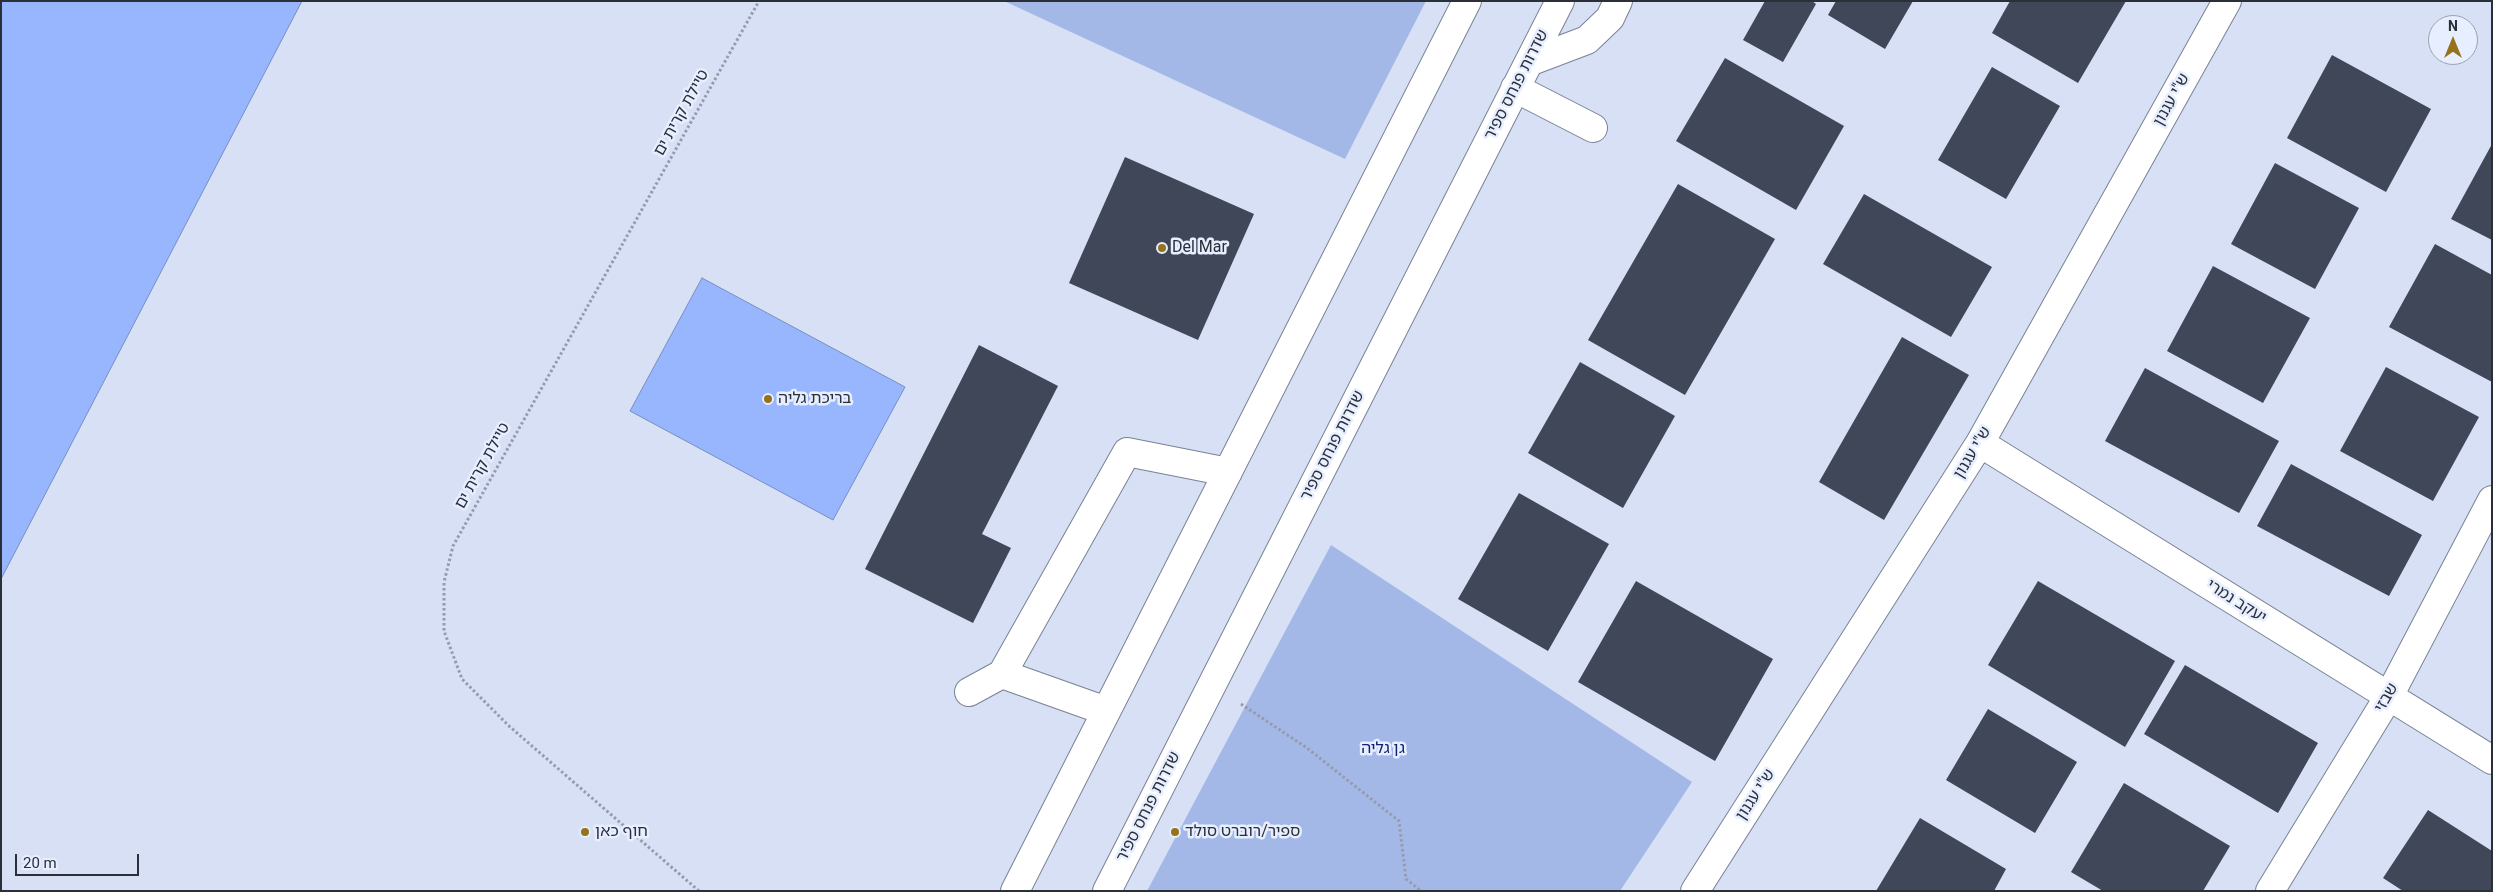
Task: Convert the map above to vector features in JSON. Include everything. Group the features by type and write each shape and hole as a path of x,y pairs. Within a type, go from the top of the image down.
{"street":[{"path":"1015,891 1467,1"},
{"name":"שדרות פנחס ספיר","path":"1107,891 1560,1"},
{"path":"1529,62 1587,40 1610,18 1618,1"},
{"name":"ש\"י עגנון","path":"1695,891 1980,443 2227,1"},
{"path":"1515,88 1593,128"},
{"name":"יעקב נמרי","path":"1980,443 2492,760"},
{"path":"968,692 1002,674 1127,452 1228,472"},
{"name":"שבזי","path":"2270,891 2389,696 2492,500"},
{"path":"1002,674 1106,711"}],"path":[{"name":"טיילת קרית ים","path":"699,891 509,726 462,679 444,631 444,582 452,546 759,1"},
{"path":"1212,684 1307,748 1399,821 1406,879 1421,891"}],"green space":[{"path":"1004,1 1426,1 1345,159"},
{"name":"גן גליה","path":"1331,545 1692,782 1620,891 1147,891"}],"shaded area":[{"path":"1,1 302,1 1,579"},
{"name":"בריכת גליה","path":"702,278 905,387 833,520 630,411"}],"building":[{"path":"1765,1 1812,1 1816,4 1783,62 1743,40"},
{"path":"1836,1 1913,1 1885,49 1828,15"},
{"path":"2010,1 2126,1 2078,83 1992,33"},
{"path":"2332,55 2431,109 2386,192 2287,138"},
{"path":"1725,58 1844,126 1796,210 1676,141"},
{"path":"1992,67 2060,106 2006,199 1938,160"},
{"path":"2492,144 2492,240 2451,219"},
{"name":"Del Mar","path":"1125,157 1254,214 1198,340 1069,283"},
{"path":"2275,163 2359,208 2315,289 2231,244"},
{"path":"1678,184 1775,239 1685,395 1588,340"},
{"path":"1864,194 1992,267 1951,337 1823,264"},
{"path":"2435,244 2492,275 2492,382 2389,327"},
{"path":"2213,266 2310,318 2263,403 2167,351"},
{"path":"1902,337 1969,375 1884,520 1819,482"},
{"path":"979,345 1058,386 982,534 1011,548 973,623 865,569"},
{"path":"1580,362 1675,416 1623,508 1528,453"},
{"path":"2386,367 2479,417 2433,501 2340,451"},
{"path":"2145,368 2279,441 2239,513 2105,441"},
{"path":"2291,464 2422,535 2389,596 2257,526"},
{"path":"1519,493 1609,544 1548,651 1458,599"},
{"path":"1636,581 1773,659 1715,761 1578,682"},
{"path":"2038,581 2175,661 2125,747 1988,665"},
{"path":"2185,665 2318,743 2278,813 2144,734"},
{"path":"1988,709 2077,762 2035,833 1946,780"},
{"path":"2124,783 2230,846 2203,891 2103,891 2071,872"},
{"path":"2428,810 2492,851 2492,891 2403,891 2383,878"},
{"path":"1920,818 2006,869 1994,891 1876,891"}],"place":[{"name":"Del Mar","path":"1162,248"},
{"name":"בריכת גליה","path":"768,399"},
{"name":"חוף כאן","path":"585,832"},
{"name":"ספיר/רוברט סולד","path":"1175,832"}]}
